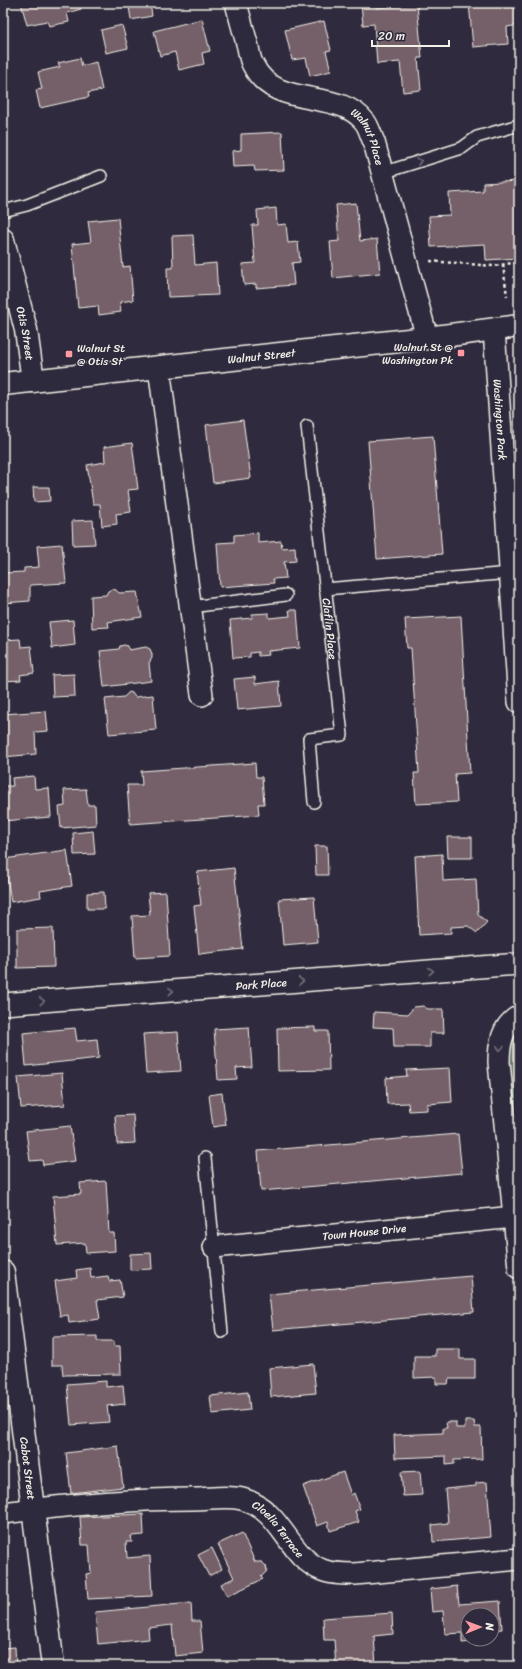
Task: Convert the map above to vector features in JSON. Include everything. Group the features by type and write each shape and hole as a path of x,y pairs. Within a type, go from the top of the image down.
{"street":[{"name":"Walnut Place","path":"236,3 252,65 262,79 278,90 298,97 334,103 353,111 366,123 374,142 427,338"},
{"name":"Otis Street","path":"3,240 26,330 33,381"},
{"name":"Walnut Street","path":"3,384 427,338 519,326"},
{"name":"Washington Park","path":"494,329 512,490 510,573 519,702"},
{"path":"159,367 202,695"},
{"name":"Park Place","path":"3,1004 519,964"},
{"path":"519,1016 505,1029 499,1046 519,1268"},
{"name":"Town House Drive","path":"214,1247 514,1217"},
{"name":"Cabot Street","path":"3,1272 53,1666"},
{"name":"Cloelia Terrace","path":"3,1513 33,1509 156,1499 223,1497 241,1499 259,1506 271,1516 298,1551 308,1561 321,1570 338,1574 355,1574 519,1559"}],"lane":[{"path":"382,173 462,148 477,137 519,125"},
{"path":"3,212 27,205 100,176"},
{"name":"Claflin Place","path":"307,426 342,735 309,740 314,802"},
{"path":"326,589 510,573"},
{"path":"190,607 286,596"},
{"path":"205,1158 222,1332"}],"path":[{"path":"427,262 450,262 494,266 519,262"},
{"path":"503,265 506,296"}],"green space":[{"path":"519,1016 519,1268 505,1029"}],"building":[{"path":"21,3 80,3 81,9 67,13 69,22 49,26 47,21 27,25"},
{"path":"150,3 152,16 131,20 129,6"},
{"path":"361,3 376,3 376,8 417,4 422,58 418,58 421,90 403,92 400,62 377,64 374,24 363,25"},
{"path":"469,3 519,3 519,25 507,27 508,44 473,47"},
{"path":"202,19 210,51 202,53 204,64 179,70 175,52 160,56 154,31"},
{"path":"324,21 331,50 326,51 331,71 310,76 306,58 292,60 285,30"},
{"path":"122,25 128,48 106,53 101,30"},
{"path":"80,58 82,66 96,62 102,90 88,93 89,97 40,108 36,90 42,89 38,72 60,67 58,63"},
{"path":"282,132 284,170 255,171 254,166 233,167 232,151 241,150 241,134"},
{"path":"519,181 519,258 486,260 485,244 431,247 429,216 450,215 449,193 483,191 483,183"},
{"path":"356,203 360,241 377,239 380,273 333,278 330,242 339,241 336,205"},
{"path":"276,208 277,225 286,224 288,243 298,242 300,262 292,263 294,285 256,288 256,284 244,285 242,264 255,263 252,225 258,225 257,210"},
{"path":"118,218 123,267 130,266 133,300 120,302 121,312 99,315 98,306 78,308 72,244 91,242 88,221"},
{"path":"193,235 195,265 216,263 218,295 168,297 167,268 173,268 172,236"},
{"path":"243,420 251,478 213,483 206,425"},
{"path":"433,436 442,554 377,559 368,441"},
{"path":"132,443 138,489 128,490 131,512 116,514 117,524 102,526 100,504 93,504 87,465 105,462 104,447"},
{"path":"6,484 8,502 3,503 3,485"},
{"path":"33,487 49,487 50,501 34,502"},
{"path":"93,520 95,544 73,545 72,521"},
{"path":"258,533 258,543 281,541 282,548 295,547 296,561 284,562 286,578 273,579 274,583 220,587 217,543 234,542 234,535"},
{"path":"62,544 66,583 30,585 30,601 3,603 3,573 24,572 24,568 39,567 37,546"},
{"path":"112,589 119,593 137,592 142,617 108,622 109,627 92,628 91,596 106,595 108,591"},
{"path":"289,610 297,610 300,648 268,651 269,655 258,656 258,652 250,653 250,657 233,658 230,620 252,618 252,614 269,613 269,618 290,616"},
{"path":"461,616 470,773 455,774 457,802 416,804 414,773 419,773 411,648 407,648 405,619"},
{"path":"73,620 75,645 52,648 49,622"},
{"path":"20,639 21,647 31,646 34,673 20,675 21,680 3,681 3,640"},
{"path":"120,646 128,646 129,650 146,647 150,649 152,654 152,658 149,663 151,681 104,687 100,651 119,649"},
{"path":"74,674 75,696 53,697 52,675"},
{"path":"255,677 255,684 279,681 281,706 237,710 234,679"},
{"path":"129,692 135,697 153,695 156,730 109,734 105,699 124,697"},
{"path":"46,711 48,731 35,732 36,754 3,757 3,714"},
{"path":"255,763 256,777 262,777 264,804 258,804 259,815 130,824 127,785 142,785 141,771"},
{"path":"34,776 35,789 49,788 51,817 3,821 3,786 13,786 12,778"},
{"path":"86,789 88,805 95,805 96,825 61,828 59,807 65,806 64,790"},
{"path":"93,831 95,854 74,855 73,833"},
{"path":"447,837 472,837 472,858 448,858"},
{"path":"315,846 327,846 328,875 316,875"},
{"path":"67,850 72,886 40,891 41,897 11,902 4,859"},
{"path":"442,854 443,881 476,879 478,915 487,922 477,933 468,926 451,927 451,933 419,935 415,856"},
{"path":"234,868 243,949 199,954 194,906 201,905 197,872"},
{"path":"104,892 105,909 87,909 87,893"},
{"path":"166,892 170,956 135,958 132,916 150,915 148,893"},
{"path":"314,897 318,942 283,945 279,899"},
{"path":"53,928 54,967 17,968 17,929"},
{"path":"423,1006 428,1009 443,1009 444,1033 430,1033 430,1047 394,1047 393,1028 373,1027 374,1012 408,1014 414,1007"},
{"path":"249,1027 252,1067 236,1068 237,1079 218,1080 214,1029"},
{"path":"315,1027 315,1031 328,1031 329,1070 278,1071 277,1028"},
{"path":"75,1028 77,1041 97,1039 99,1058 26,1066 23,1033"},
{"path":"178,1032 181,1071 146,1073 143,1034"},
{"path":"450,1068 452,1102 427,1104 427,1110 409,1111 408,1103 387,1104 386,1078 407,1076 406,1070"},
{"path":"62,1073 65,1105 21,1108 18,1077"},
{"path":"222,1093 226,1125 213,1127 209,1095"},
{"path":"133,1115 135,1143 117,1144 115,1116"},
{"path":"70,1126 75,1161 43,1165 42,1160 30,1161 26,1131"},
{"path":"458,1134 462,1173 261,1191 258,1151"},
{"path":"106,1181 109,1233 114,1233 115,1251 86,1253 85,1243 57,1245 53,1196 81,1194 80,1183"},
{"path":"151,1253 152,1269 130,1270 130,1254"},
{"path":"90,1268 91,1278 108,1276 109,1281 120,1280 123,1297 97,1300 100,1319 69,1323 68,1315 60,1316 55,1281 77,1278 76,1270"},
{"path":"471,1276 474,1312 273,1330 269,1294"},
{"path":"97,1336 97,1341 114,1341 114,1346 120,1346 121,1374 63,1375 62,1365 52,1365 52,1337"},
{"path":"435,1349 460,1349 460,1359 475,1359 475,1379 449,1379 448,1384 436,1384 436,1377 414,1378 414,1356 435,1356"},
{"path":"313,1364 316,1393 271,1397 269,1368"},
{"path":"106,1381 106,1387 123,1385 125,1404 107,1406 109,1422 71,1425 67,1384"},
{"path":"248,1392 250,1410 212,1414 210,1396"},
{"path":"465,1421 474,1421 475,1427 481,1427 482,1459 454,1460 454,1464 446,1465 446,1456 395,1458 394,1435 443,1433 443,1428 447,1428 446,1422 456,1422 456,1428 465,1428"},
{"path":"118,1446 123,1487 71,1493 66,1453"},
{"path":"420,1471 422,1495 403,1496 401,1472"},
{"path":"343,1472 351,1495 354,1493 360,1509 355,1511 359,1522 330,1531 328,1522 317,1526 303,1486"},
{"path":"487,1482 491,1537 433,1542 432,1525 448,1523 445,1489 476,1486 476,1483"},
{"path":"143,1514 144,1535 131,1536 132,1542 126,1542 127,1558 150,1556 152,1596 88,1599 86,1574 91,1573 89,1545 82,1545 80,1517"},
{"path":"242,1533 255,1562 262,1562 266,1566 267,1571 261,1577 263,1579 227,1596 221,1584 234,1578 218,1544"},
{"path":"212,1548 222,1569 209,1576 198,1555"},
{"path":"457,1586 459,1604 500,1601 502,1629 500,1629 500,1607 460,1607 460,1633 445,1634 443,1611 432,1612 430,1589"},
{"path":"191,1603 192,1621 200,1621 203,1653 175,1656 172,1625 148,1628 149,1639 98,1644 95,1612"},
{"path":"392,1613 393,1634 374,1636 376,1666 336,1666 334,1640 324,1640 323,1618"},
{"path":"15,1647 16,1666 3,1666 3,1648"}],"place":[{"name":"Walnut St @ Washington Pk","path":"461,353"},
{"name":"Walnut St @ Otis St","path":"69,354"}]}
